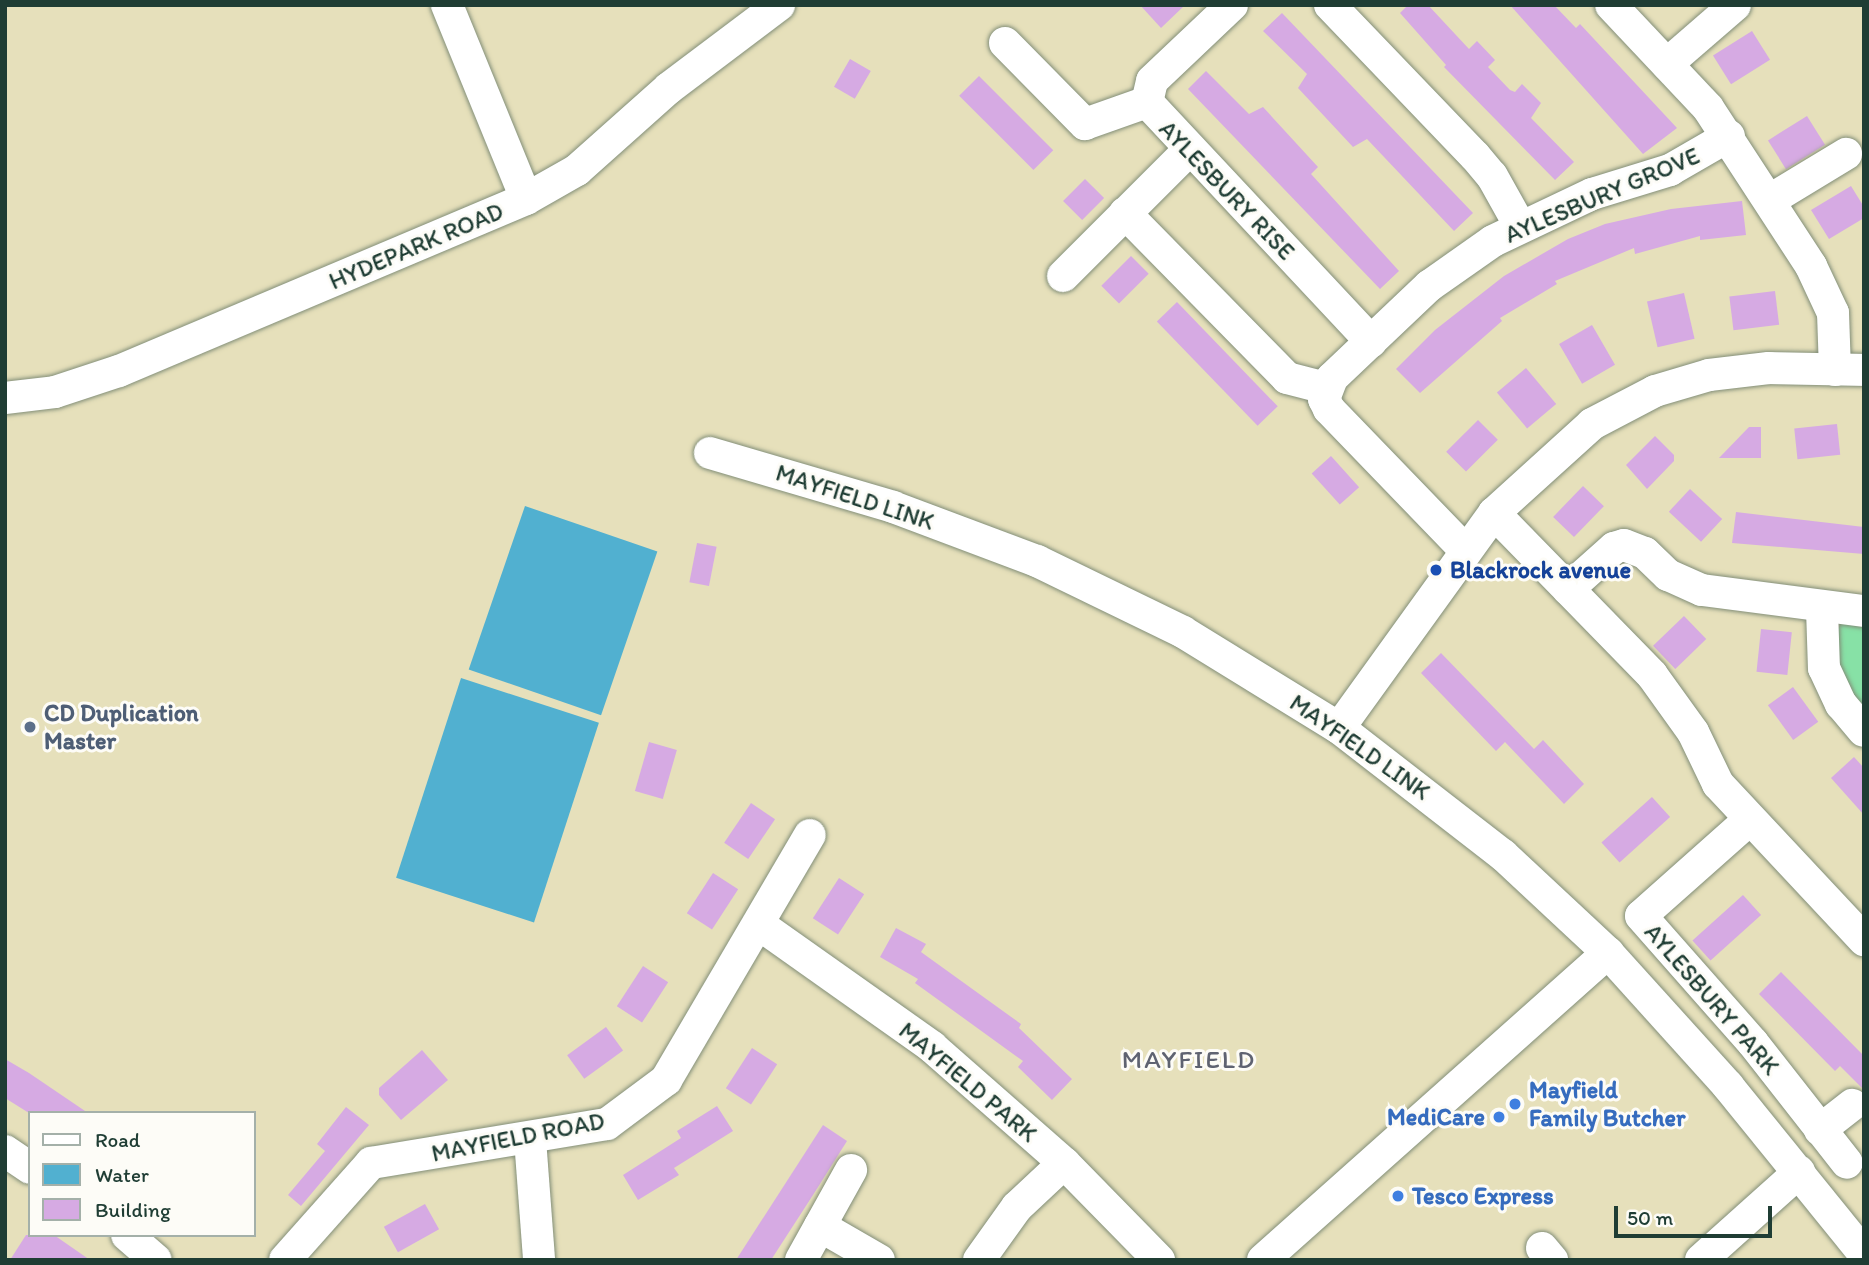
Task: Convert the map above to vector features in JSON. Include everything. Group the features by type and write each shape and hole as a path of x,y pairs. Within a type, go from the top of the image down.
{"street":[{"path":"447,5 526,198"},
{"name":"HYDEPARK ROAD","path":"5,398 55,392 119,371 526,198 577,170 669,88 779,5"},
{"name":"AYLESBURY RISE","path":"1232,5 1152,81 1147,102 1189,150 1371,341"},
{"path":"1330,5 1475,156 1520,226"},
{"path":"1339,728 1493,513 1592,424 1655,391 1740,369 1850,370 1836,335 1826,294 1729,136 1667,64 1611,5"},
{"path":"1667,64 1735,5"},
{"path":"1021,51 1085,124 1147,102"},
{"name":"AYLESBURY GROVE","path":"1326,388 1371,341 1459,263 1520,226 1592,194 1670,170 1729,136"},
{"path":"1063,276 1189,150"},
{"path":"1770,200 1846,154"},
{"path":"1125,213 1287,378 1326,388 1329,410 1465,550"},
{"name":"MAYFIELD LINK","path":"709,453 893,507 1049,567 1183,632 1339,728 1503,855 1608,953 1681,1031 1864,1254"},
{"path":"1493,513 1673,699 1718,784 1864,940"},
{"path":"1568,589 1614,548 1624,545 1645,553 1668,576 1702,590 1822,609 1864,611"},
{"path":"1822,609 1825,668 1841,704 1864,731"},
{"name":"AYLESBURY PARK","path":"1749,820 1641,916 1753,1043 1857,1175"},
{"name":"MAYFIELD ROAD","path":"285,1260 371,1163 530,1139 607,1124 666,1080 760,925 810,835"},
{"name":"MAYFIELD PARK","path":"760,925 932,1047 1064,1163 1159,1260"},
{"path":"1281,1254 1608,953"},
{"path":"1820,1130 1852,1105"},
{"path":"530,1139 539,1260"},
{"path":"5,1151 28,1167"},
{"path":"979,1260 1017,1206 1064,1163"},
{"path":"801,1260 851,1170"},
{"path":"1701,1260 1799,1172"},
{"path":"820,1226 879,1260"},
{"path":"129,1237 156,1260"}],"green space":[{"path":"1842,621 1864,621 1864,713 1839,677 1833,638"}],"water":[{"path":"525,506 657,552 601,715 469,670"},
{"path":"461,678 599,723 534,923 396,878"}],"building":[{"path":"1140,5 1185,5 1161,28"},
{"path":"1408,5 1428,5 1469,49 1477,41 1495,60 1488,67 1510,90 1515,92 1522,84 1541,103 1531,118 1574,162 1555,180 1444,67 1446,65 1400,13"},
{"path":"1510,5 1554,5 1576,28 1580,24 1677,128 1643,154"},
{"path":"1282,13 1473,213 1454,231 1367,139 1353,147 1298,88 1307,74 1263,31"},
{"path":"1752,31 1770,60 1731,84 1713,55"},
{"path":"850,59 871,71 855,99 834,87"},
{"path":"1206,71 1249,114 1263,107 1318,167 1311,174 1399,271 1380,289 1188,89"},
{"path":"979,76 1053,150 1033,170 959,96"},
{"path":"1807,116 1825,145 1786,169 1768,140"},
{"path":"1085,179 1104,198 1082,220 1063,201"},
{"path":"1851,186 1864,207 1864,218 1829,239 1811,210"},
{"path":"1742,201 1746,235 1700,240 1700,236 1635,254 1634,248 1555,281 1557,284 1500,318 1502,321 1420,393 1396,369 1435,330 1504,276 1568,239 1605,224 1671,209"},
{"path":"1131,256 1149,274 1119,303 1101,286"},
{"path":"1775,291 1779,325 1733,330 1729,297"},
{"path":"1684,293 1695,339 1658,347 1647,302"},
{"path":"1177,302 1278,406 1258,426 1157,321"},
{"path":"1592,325 1615,365 1582,384 1559,344"},
{"path":"1526,368 1556,404 1527,428 1497,392"},
{"path":"1478,420 1498,440 1466,472 1446,452"},
{"path":"1837,424 1840,455 1797,459 1794,428"},
{"path":"1749,427 1761,427 1761,458 1719,458"},
{"path":"1655,436 1674,455 1674,461 1647,489 1626,465"},
{"path":"1331,456 1359,487 1340,505 1312,473"},
{"path":"1583,486 1604,506 1574,537 1553,517"},
{"path":"1690,489 1722,519 1701,542 1669,512"},
{"path":"1736,512 1864,527 1864,554 1732,543"},
{"path":"697,543 717,547 709,586 689,582"},
{"path":"1684,616 1706,639 1675,669 1653,646"},
{"path":"1761,629 1792,632 1787,675 1757,672"},
{"path":"1441,653 1534,749 1543,740 1584,784 1564,804 1505,742 1496,751 1421,673"},
{"path":"1793,687 1818,722 1793,740 1768,705"},
{"path":"649,742 677,750 663,799 635,791"},
{"path":"1854,757 1864,768 1864,815 1831,778"},
{"path":"1652,797 1670,817 1620,863 1601,843"},
{"path":"751,803 775,819 748,859 724,843"},
{"path":"713,873 738,889 712,930 687,913"},
{"path":"839,878 864,894 838,935 813,918"},
{"path":"1743,895 1761,915 1711,961 1692,941"},
{"path":"896,928 926,944 921,952 1021,1024 1019,1028 1072,1079 1052,1100 1018,1067 1023,1061 915,983 918,979 880,957"},
{"path":"643,966 668,982 642,1023 617,1006"},
{"path":"1781,972 1864,1056 1864,1090 1840,1066 1835,1071 1759,994"},
{"path":"606,1027 623,1050 584,1079 567,1055"},
{"path":"752,1048 777,1064 751,1105 726,1088"},
{"path":"422,1050 448,1080 401,1120 379,1095 379,1088"},
{"path":"5,1059 85,1111 28,1112 5,1098"},
{"path":"717,1106 733,1131 674,1168 679,1175 638,1200 623,1175 681,1138 677,1131"},
{"path":"346,1107 369,1125 301,1206 288,1195 325,1151 317,1144"},
{"path":"823,1125 847,1141 813,1195 771,1260 736,1260"},
{"path":"425,1204 439,1229 398,1252 384,1227"},
{"path":"28,1235 57,1237 90,1260 10,1260"}],"place":[{"name":"Blackrock avenue","path":"1436,570"},
{"name":"CD Duplication Master","path":"30,727"},
{"name":"Mayfield Family Butcher","path":"1515,1104"},
{"name":"MediCare","path":"1499,1117"},
{"name":"Tesco Express","path":"1398,1196"}],"district":[{"name":"MAYFIELD","path":"1189,1060"}]}
